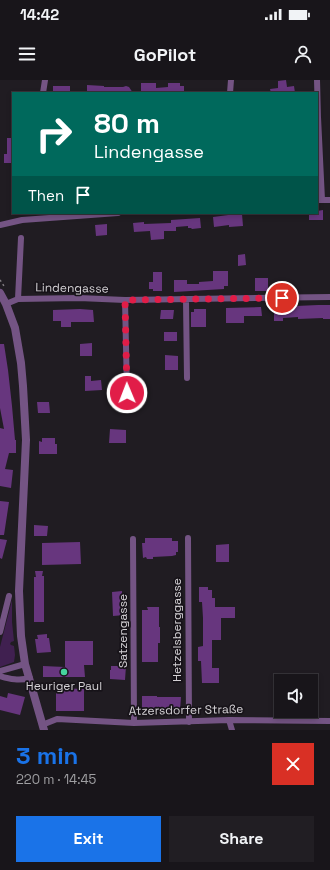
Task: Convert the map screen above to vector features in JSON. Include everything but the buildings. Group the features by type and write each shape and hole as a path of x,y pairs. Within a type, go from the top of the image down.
{"street":[{"path":"43,92 45,80"},
{"path":"230,92 231,80"},
{"path":"317,80 317,92"},
{"path":"318,117 320,200 330,200"},
{"path":"22,220 23,214"},
{"path":"0,225 22,220 104,214"},
{"path":"18,299 21,238"},
{"path":"0,293 6,304 14,328 21,363 26,440 19,590 21,636 25,664 43,727"},
{"name":"Lindengasse","path":"6,304 18,299 79,298 186,300 330,296"},
{"path":"125,300 127,393"},
{"path":"186,300 187,378"},
{"name":"Hetzelsberggasse","path":"188,538 189,722"},
{"name":"Satzengasse","path":"133,539 134,723"},
{"path":"0,632 9,596"},
{"path":"0,670 25,664"},
{"path":"0,676 18,680 30,678"},
{"name":"Atzersdorfer Straße","path":"43,727 57,719 134,723 229,720 330,721"},
{"path":"229,720 232,730"}],"shaded area":[{"path":"12,600 14,641 10,644 14,646 14,662 0,667 0,647"}],"place":[{"name":"Heuriger Paul","path":"64,672"}],"route":[{"path":"127,393 125,300 282,298"}]}
